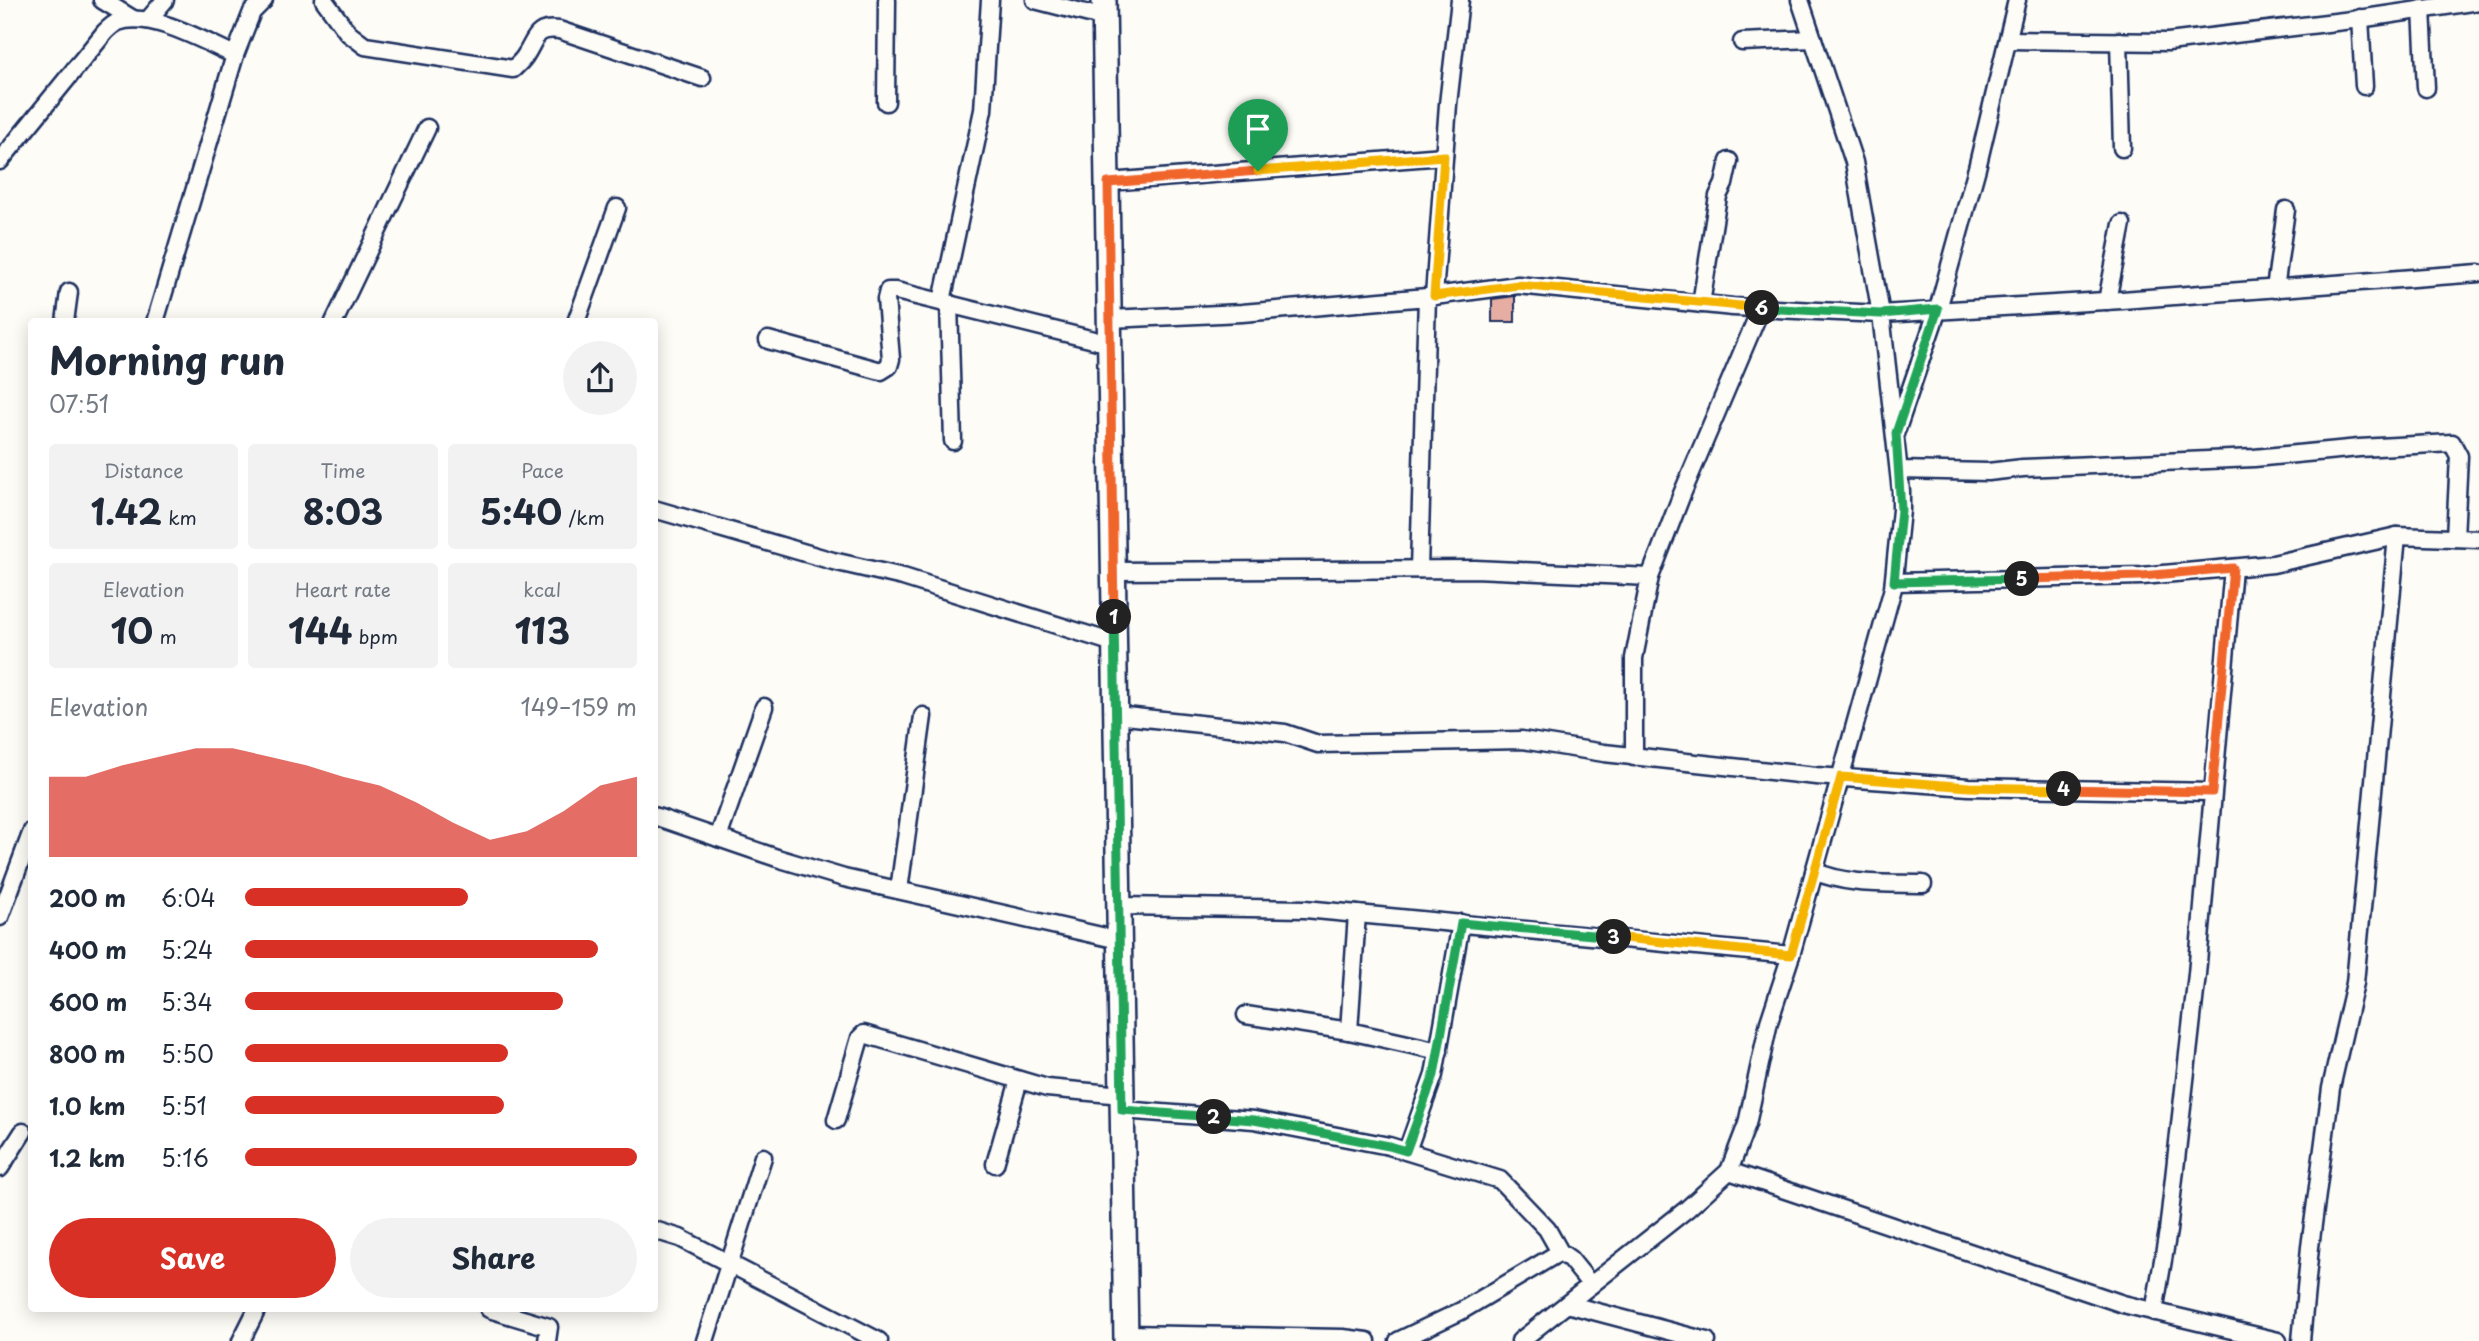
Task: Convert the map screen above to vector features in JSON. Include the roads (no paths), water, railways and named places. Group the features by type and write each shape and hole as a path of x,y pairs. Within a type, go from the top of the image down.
{"main road":[{"path":"1105,9 1126,1338"}],"street":[{"path":"102,0 140,19 235,55"},
{"path":"0,161 105,32 119,22 140,19 165,0"},
{"path":"156,318 235,55 252,12 264,0"},
{"path":"324,0 348,33 365,47 513,69 525,56 538,34 548,29 559,30 702,78"},
{"path":"886,102 887,0"},
{"path":"953,441 946,302 983,110 989,0"},
{"path":"1035,0 1105,9"},
{"path":"1419,569 1431,296 1460,0"},
{"path":"1520,1341 1567,1304 1589,1282 1687,1209 1729,1171 1747,1125 1769,1022 1815,871 1894,582 1901,510 1896,433 1881,314 1854,162 1800,0"},
{"path":"1896,433 1938,309 1977,168 2017,0"},
{"path":"2009,40 2168,41 2360,19 2479,1"},
{"path":"2422,9 2426,88"},
{"path":"2360,19 2364,86"},
{"path":"1742,42 1813,39"},
{"path":"2119,41 2122,148"},
{"path":"336,318 427,128"},
{"path":"1108,183 1444,156"},
{"path":"1701,304 1718,196 1724,184 1729,160"},
{"path":"577,318 617,208"},
{"path":"2275,289 2286,210"},
{"path":"2107,301 2122,224"},
{"path":"1109,319 1242,313 1431,296 1518,285 1701,304 1881,314 2107,301 2479,273"},
{"path":"768,340 881,371 888,366 891,359 886,299 888,291 896,291 1110,344"},
{"path":"66,318 69,292"},
{"path":"1634,757 1634,658 1650,577 1761,308"},
{"path":"1899,470 1987,472 2452,443 2459,456 2455,538"},
{"path":"658,510 833,561 903,577 1033,620 1115,643"},
{"path":"1894,582 2142,576 2273,564 2397,536 2479,538"},
{"path":"2301,1341 2330,1088 2355,983 2397,536"},
{"path":"2154,1311 2168,1231 2197,974 2233,568"},
{"path":"1114,571 1475,569 1650,577"},
{"path":"718,838 764,707"},
{"path":"1116,715 1285,733 1318,744 1522,740 1634,757 1969,787 2212,792"},
{"path":"899,890 923,716"},
{"path":"658,817 844,878 1119,940"},
{"path":"0,917 28,842"},
{"path":"1815,871 1829,878 1858,882 1923,884"},
{"path":"1119,906 1306,909 1791,955"},
{"path":"1349,1031 1357,914"},
{"path":"1406,1151 1434,1075 1461,923"},
{"path":"1245,1015 1349,1031 1439,1051"},
{"path":"836,1119 860,1038 864,1034 1047,1088 1122,1102 1254,1120 1389,1146 1500,1180 1547,1229 1589,1282"},
{"path":"995,1164 1019,1080"},
{"path":"0,1168 23,1132"},
{"path":"705,1341 763,1157"},
{"path":"1729,1171 2123,1304 2278,1341"},
{"path":"658,1231 680,1238 879,1341"},
{"path":"1398,1341 1461,1311 1565,1255"},
{"path":"1567,1304 1707,1341"},
{"path":"241,1341 256,1312"},
{"path":"499,1312 549,1327 547,1341"},
{"path":"1126,1338 1343,1338 1367,1341"}]}
